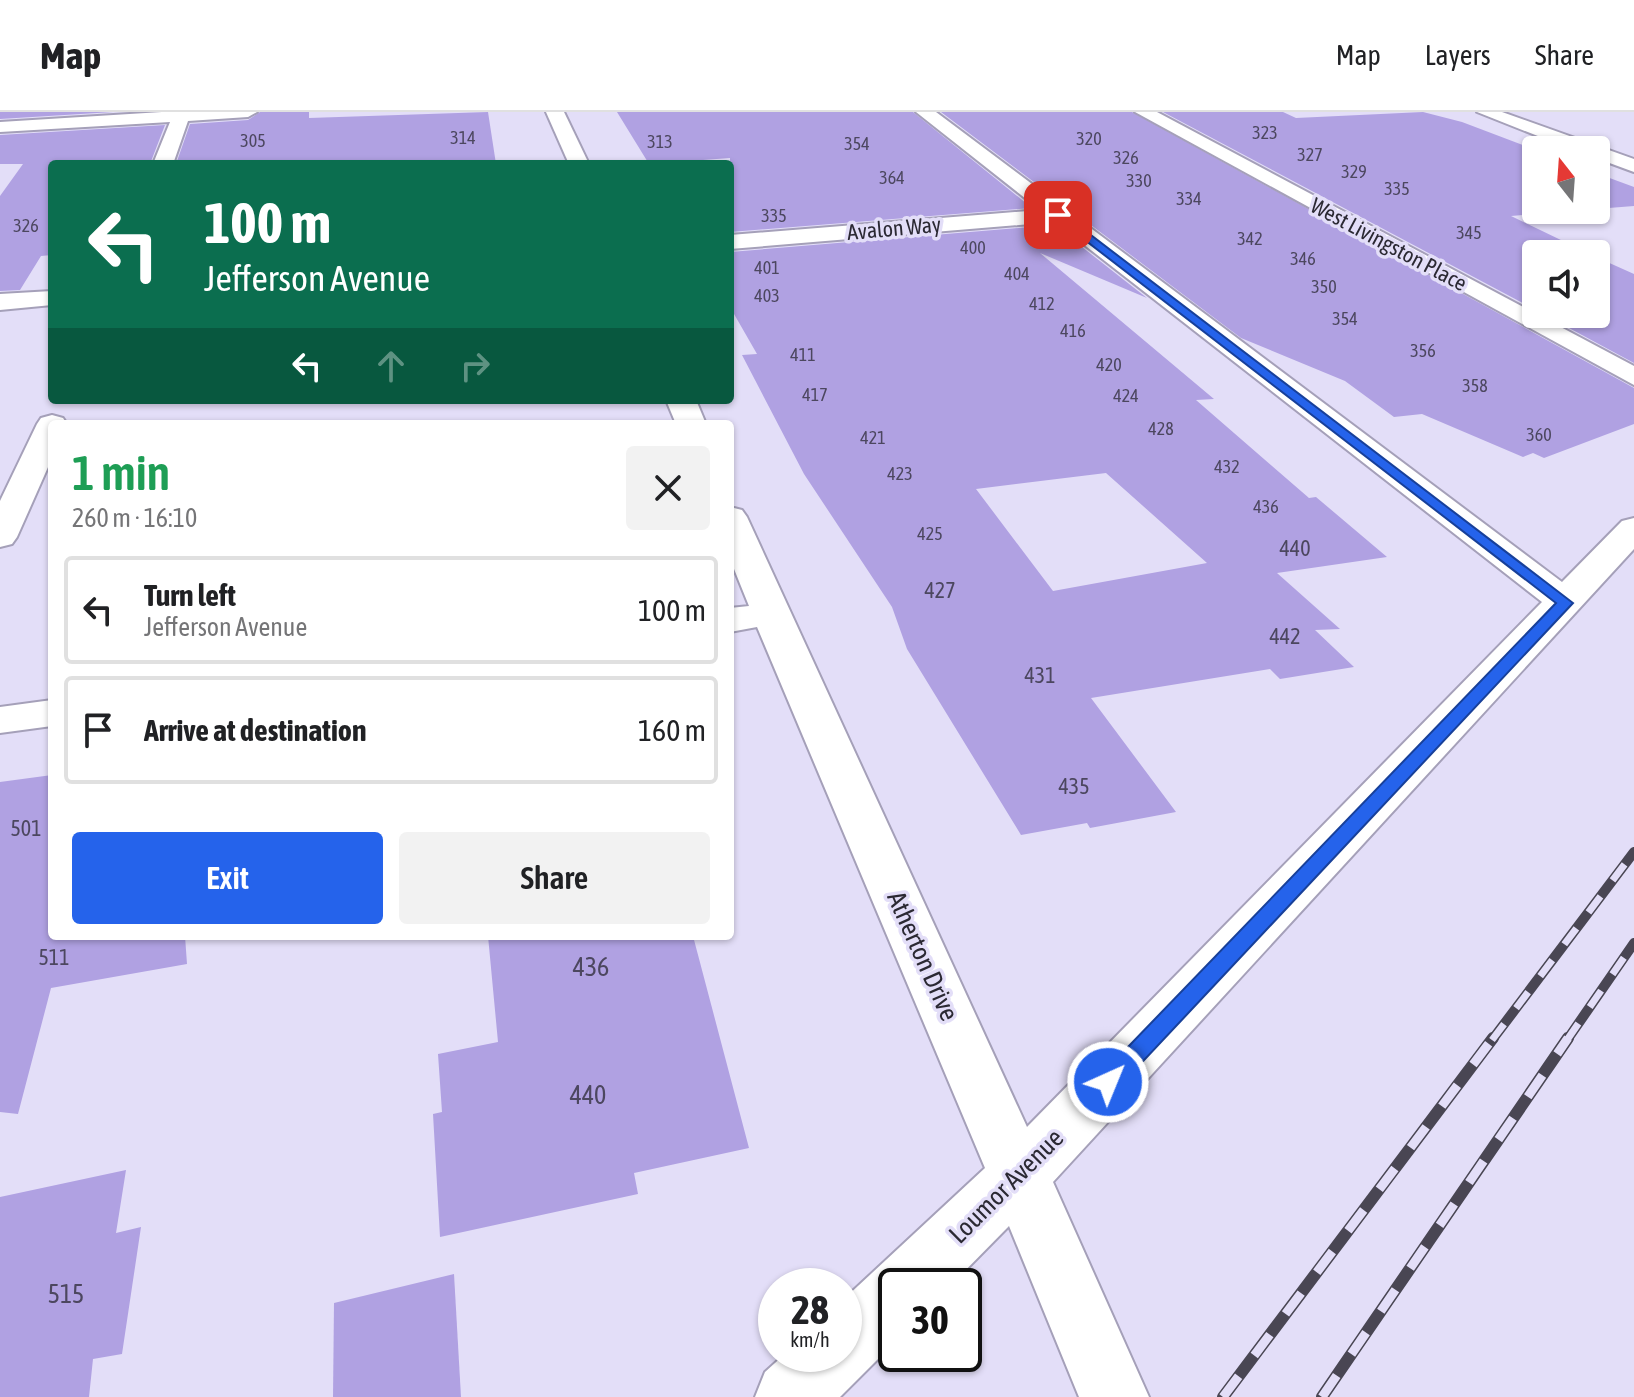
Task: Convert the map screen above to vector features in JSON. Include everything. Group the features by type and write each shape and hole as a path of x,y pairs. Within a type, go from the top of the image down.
{"street":[{"path":"0,127 248,112"},
{"path":"555,112 577,160"},
{"path":"925,112 1566,603"},
{"name":"West Livingston Place","path":"1144,112 1634,377"},
{"path":"1486,112 1552,136"},
{"path":"165,160 182,114"},
{"path":"1610,157 1634,166"},
{"name":"Avalon Way","path":"734,242 1058,215"},
{"path":"0,302 48,298"},
{"path":"0,537 48,433"},
{"name":"Loumor Avenue","path":"924,1268 1021,1174 1634,528"},
{"name":"Atherton Drive","path":"734,537 750,617 1021,1174 1114,1397"},
{"path":"0,720 48,714"},
{"path":"862,1328 878,1312"},
{"path":"790,1397 816,1372"}],"building":[{"path":"0,112 113,112 0,119"},
{"path":"260,112 309,112 309,118 488,112 495,160 177,160 190,124 248,120"},
{"path":"617,112 913,112 1032,208 734,232 734,160 647,160"},
{"path":"941,112 1132,112 1634,388 1634,424 1544,458 1533,453 1523,457 1422,414 1394,417 1345,381 1241,338"},
{"path":"1163,112 1283,112 1296,118 1423,112 1462,122 1522,145 1522,215 1511,216 1522,224 1561,240 1522,240 1522,303"},
{"path":"165,125 152,160 48,160 48,255 41,256 20,290 0,291 0,196 23,164 0,164 0,135"},
{"path":"1610,178 1634,187 1634,206 1610,208"},
{"path":"1054,225 1147,298 1040,253 1214,399 1196,400 1309,498 1316,497 1387,557 1277,573 1340,629 1315,630 1354,667 1280,679 1270,669 1091,698 1176,812 1090,828 1087,823 1021,835 907,649 892,607 804,474 742,355 757,354 734,314 734,252","holes":["1106,473 1207,563 1053,591 976,489"]},
{"path":"1610,263 1634,274 1634,363 1569,328 1610,328"},
{"path":"48,776 48,940 185,940 187,964 51,988 18,1114 0,1112 0,782"},
{"path":"488,940 694,940 749,1148 634,1173 638,1194 440,1237 433,1114 442,1112 438,1054 498,1042"},
{"path":"126,1170 116,1233 141,1227 122,1354 93,1359 89,1397 0,1397 0,1197"},
{"path":"454,1274 461,1397 333,1397 334,1303"}],"railway":[{"path":"1492,1040 1634,852"},
{"path":"1567,1040 1634,943"},
{"path":"1223,1397 1493,1038"},
{"path":"1322,1397 1568,1038"}],"route":[{"path":"1058,215 1566,603 1108,1082"}]}
